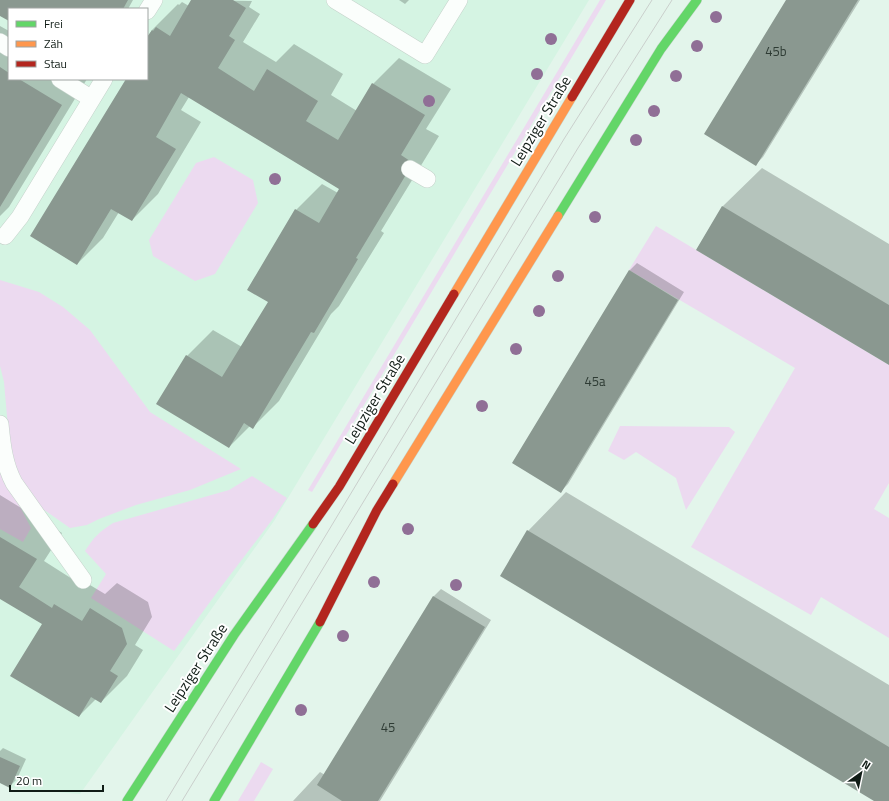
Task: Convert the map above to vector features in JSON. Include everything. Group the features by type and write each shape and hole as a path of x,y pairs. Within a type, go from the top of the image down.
{"main road":[{"name":"Leipziger Straße","path":"128,801 234,635 339,487 630,0"},
{"path":"214,801 327,610 377,510 661,49 697,0"}],"lane":[{"path":"148,10 154,0"},
{"path":"334,0 424,55 458,0"},
{"path":"62,80 92,99"},
{"path":"5,236 20,217 103,80"},
{"path":"410,169 427,179"},
{"path":"0,424 4,458 14,483 83,580"}],"shaded area":[{"path":"0,0 589,0 274,521 80,794 10,788 0,783"},
{"path":"600,0 606,0 312,492 308,490"},
{"path":"214,157 253,180 258,203 215,274 195,281 153,256 149,240 196,163"},
{"path":"656,226 889,365 889,483 874,509 889,518 889,638 821,597 811,615 691,547 795,368 629,270"},
{"path":"0,280 39,292 63,307 90,330 150,412 241,469 190,490 136,505 87,525 70,528 40,507 22,482 15,464 9,439 4,382 0,366"},
{"path":"620,426 729,427 735,432 686,510 676,478 636,452 624,460 608,451"},
{"path":"0,454 17,501 31,528 23,542 0,529"},
{"path":"252,476 287,498 174,651 91,598 106,574 85,551 94,538 104,529 113,523 229,490"},
{"path":"261,762 273,769 254,801 238,801"}],"building":[{"path":"0,0 128,0 124,8 8,8 8,20 0,16"},
{"path":"191,0 233,0 246,8 229,36 235,40 218,68 254,91 267,69 318,101 306,121 338,140 372,83 425,115 401,155 413,163 356,258 358,259 314,333 311,332 253,429 244,423 229,448 156,404 186,355 222,377 268,302 247,290 295,209 319,223 339,189 181,93 156,137 176,149 132,221 111,209 77,265 30,236 125,80 148,80 148,36 156,27 170,36"},
{"path":"786,0 858,0 756,166 704,134"},
{"path":"0,67 8,72 8,80 21,80 62,105 0,207"},
{"path":"722,206 889,305 889,365 696,250"},
{"path":"629,270 678,300 561,493 512,463"},
{"path":"527,530 889,747 889,801 874,801 500,576"},
{"path":"0,537 37,559 19,587 52,608 54,604 82,621 90,608 122,628 127,644 110,671 118,676 101,703 91,697 79,717 10,676 42,624 0,599"},
{"path":"433,596 485,627 378,801 342,801 317,785"},
{"path":"0,757 20,766 10,788 0,783"}],"tram line":[{"path":"166,801 564,139 652,0"},
{"path":"182,801 578,148 672,0"}],"traffic: fast":[{"path":"558,216 661,49 697,0"},
{"path":"127,801 234,635 313,524"},
{"path":"214,801 320,622"}],"traffic: slow":[{"path":"454,294 572,97"},
{"path":"393,484 558,216"}],"traffic: jam":[{"path":"572,97 630,0"},
{"path":"313,524 339,487 454,294"},
{"path":"320,622 377,510 393,484"}]}
